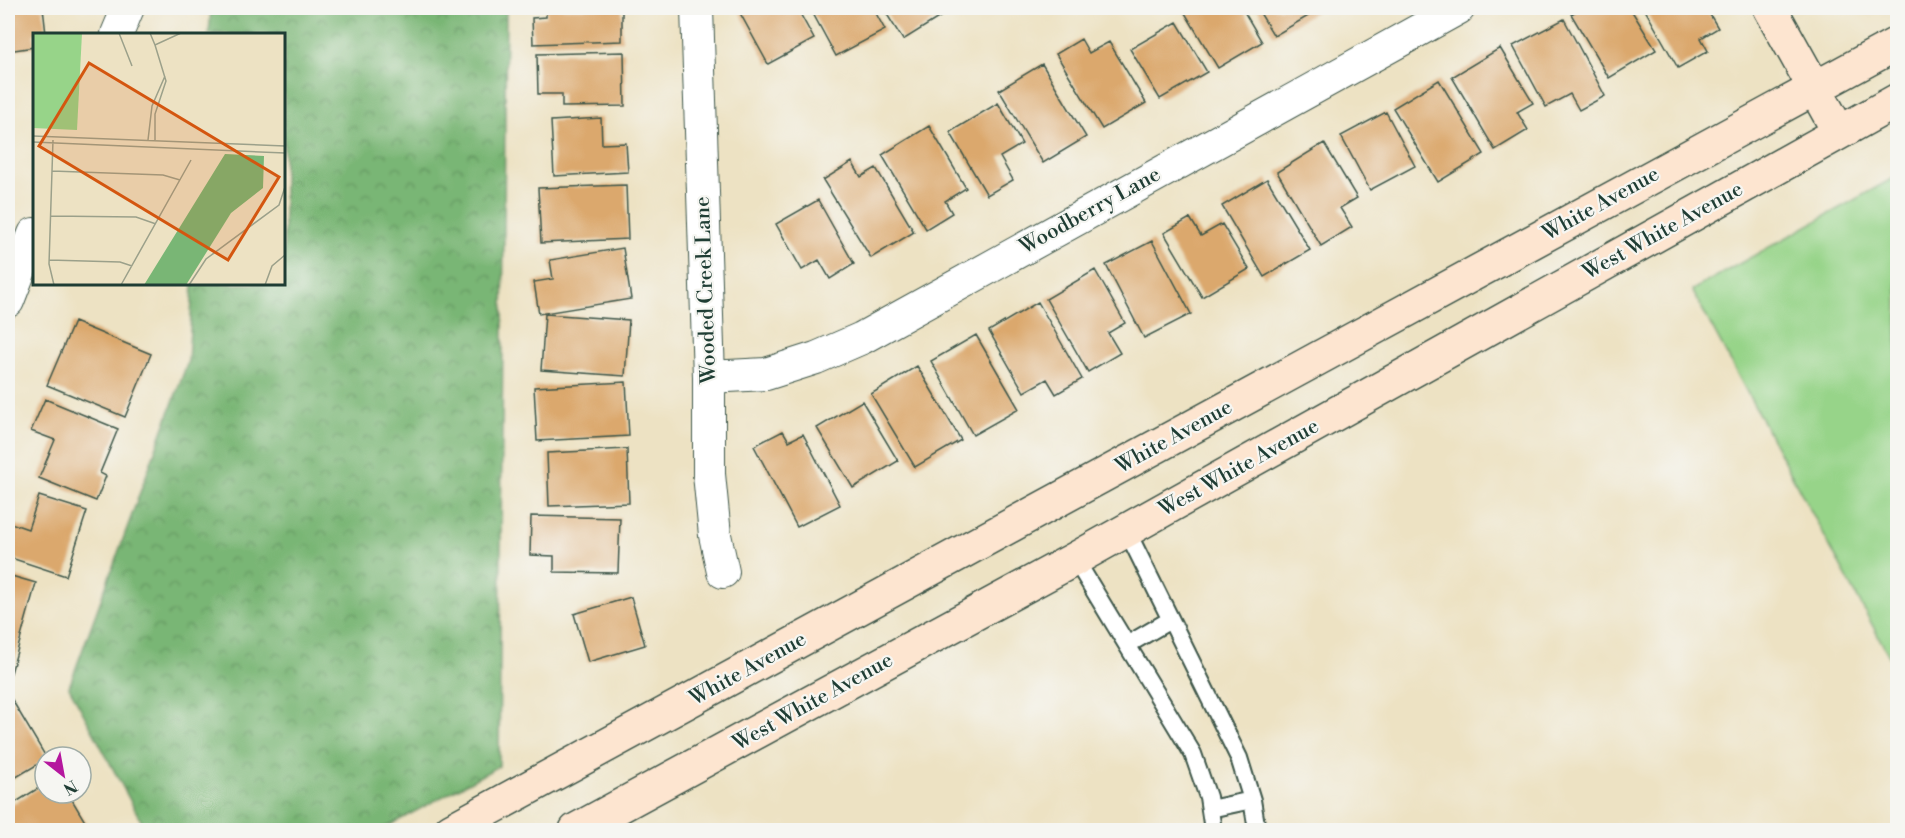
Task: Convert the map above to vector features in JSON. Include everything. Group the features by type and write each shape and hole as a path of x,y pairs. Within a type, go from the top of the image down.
{"main road":[{"path":"1770,8 1839,132"},
{"name":"White Avenue","path":"452,831 1898,43"},
{"name":"West White Avenue","path":"576,831 1126,531 1898,100"}],"street":[{"path":"117,33 128,8"},
{"name":"Wooded Creek Lane","path":"697,8 709,376 709,474 715,535 723,572"},
{"name":"Woodberry Lane","path":"709,376 766,374 816,358 862,338 1459,8"},
{"path":"8,301 33,237"}],"lane":[{"path":"1126,531 1239,758 1252,800 1257,831"},
{"path":"1075,559 1192,754 1208,797 1213,831"},
{"path":"1127,645 1170,620"},
{"path":"1210,809 1252,800"}],"green space":[{"path":"211,8 506,8 499,766 381,830 146,830 69,687 188,361 193,285 285,285 285,33 209,33"},
{"path":"1897,176 1897,671 1692,290"}],"building":[{"path":"8,8 43,8 46,33 33,33 33,47 8,51"},
{"path":"546,8 622,8 622,41 533,44 532,18 546,17"},
{"path":"750,8 797,8 814,39 768,64 740,13"},
{"path":"810,8 873,8 885,30 836,56"},
{"path":"883,8 945,8 948,12 903,40"},
{"path":"1182,8 1242,8 1262,42 1218,68"},
{"path":"1257,8 1322,8 1274,36"},
{"path":"1582,8 1630,8 1656,50 1609,78 1571,14"},
{"path":"1644,8 1706,8 1718,28 1701,38 1708,51 1678,68"},
{"path":"1564,19 1605,96 1579,110 1570,94 1546,107 1513,46"},
{"path":"1177,22 1207,72 1160,99 1130,49"},
{"path":"1081,39 1089,53 1109,42 1146,103 1102,129 1056,54"},
{"path":"1500,48 1533,103 1517,112 1528,130 1495,150 1452,77"},
{"path":"624,52 625,106 562,107 562,94 538,94 537,54"},
{"path":"1042,64 1086,137 1043,163 999,90"},
{"path":"1439,80 1484,154 1438,182 1393,108"},
{"path":"998,103 1022,144 1000,157 1013,180 987,195 950,132"},
{"path":"1386,112 1415,166 1370,190 1341,136"},
{"path":"601,118 602,144 626,143 628,172 554,176 551,121"},
{"path":"929,126 966,188 945,201 952,213 926,229 882,155"},
{"path":"1324,143 1357,198 1340,208 1352,227 1321,246 1277,172"},
{"path":"852,162 861,177 876,168 914,232 871,258 823,180"},
{"path":"1267,179 1310,250 1264,277 1222,206"},
{"path":"626,185 628,239 541,243 538,188"},
{"path":"818,200 854,264 830,279 819,260 802,270 776,224"},
{"path":"1190,218 1201,236 1222,224 1249,269 1202,297 1164,233"},
{"path":"1152,241 1191,314 1144,338 1106,265"},
{"path":"623,248 631,299 539,314 534,282 553,279 550,260"},
{"path":"1095,270 1125,323 1108,333 1120,353 1088,372 1046,299"},
{"path":"1038,302 1082,379 1056,394 1047,379 1024,392 989,331"},
{"path":"545,314 629,320 625,376 541,370"},
{"path":"74,322 151,354 125,417 47,385"},
{"path":"976,335 1019,409 973,435 931,361"},
{"path":"917,366 961,440 915,467 871,394"},
{"path":"626,382 629,436 537,441 534,387"},
{"path":"45,399 118,429 100,473 106,476 96,501 39,478 55,440 31,431"},
{"path":"862,401 898,461 853,488 817,428"},
{"path":"783,431 789,441 803,434 840,505 797,527 754,446"},
{"path":"627,449 629,503 549,506 547,453"},
{"path":"39,496 87,511 66,576 8,557 8,522 28,529"},
{"path":"531,516 620,518 618,573 554,572 554,556 530,555"},
{"path":"8,575 36,583 11,673 8,672"},
{"path":"631,597 645,645 588,662 574,614"},
{"path":"8,693 39,745 33,745 33,767 8,782"},
{"path":"33,791 33,805 75,805 90,830 13,830 8,822 8,807"}]}
